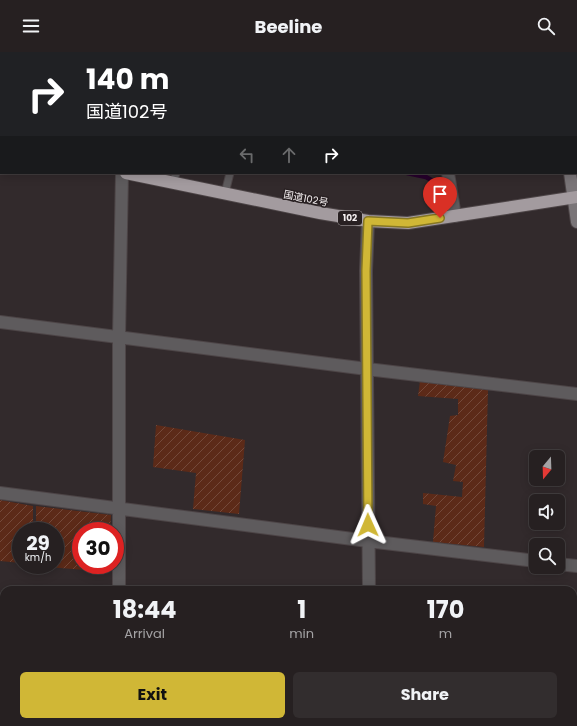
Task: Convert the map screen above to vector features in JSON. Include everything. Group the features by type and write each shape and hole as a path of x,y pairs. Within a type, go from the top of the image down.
{"highway":[{"name":"国道102号","path":"136,174 174,178 225,193 320,213 368,221 408,223 575,198"}],"street":[{"path":"119,586 119,337 122,174"},
{"path":"448,174 455,216"},
{"path":"570,174 575,198 577,222"},
{"path":"368,221 366,271 369,586"},
{"path":"0,322 577,394"},
{"path":"0,493 368,541 529,560"},
{"path":"565,565 577,566"}],"lane":[{"path":"225,193 230,174"}],"shaded area":[{"path":"420,381 488,390 484,547 433,542 436,506 423,504 423,493 462,497 463,482 453,481 456,465 443,462 450,416 458,415 458,399 418,396"},
{"path":"156,425 245,440 239,514 193,509 196,473 153,467"},
{"path":"0,500 33,506 33,522 12,522 12,562 0,561"},
{"path":"36,506 111,515 111,522 72,522 72,569 64,568 64,522 36,522"}],"waterway":[{"path":"412,174 426,177 433,181 437,195"}],"route":[{"path":"368,525 366,271 368,221 408,223 440,218"}]}
